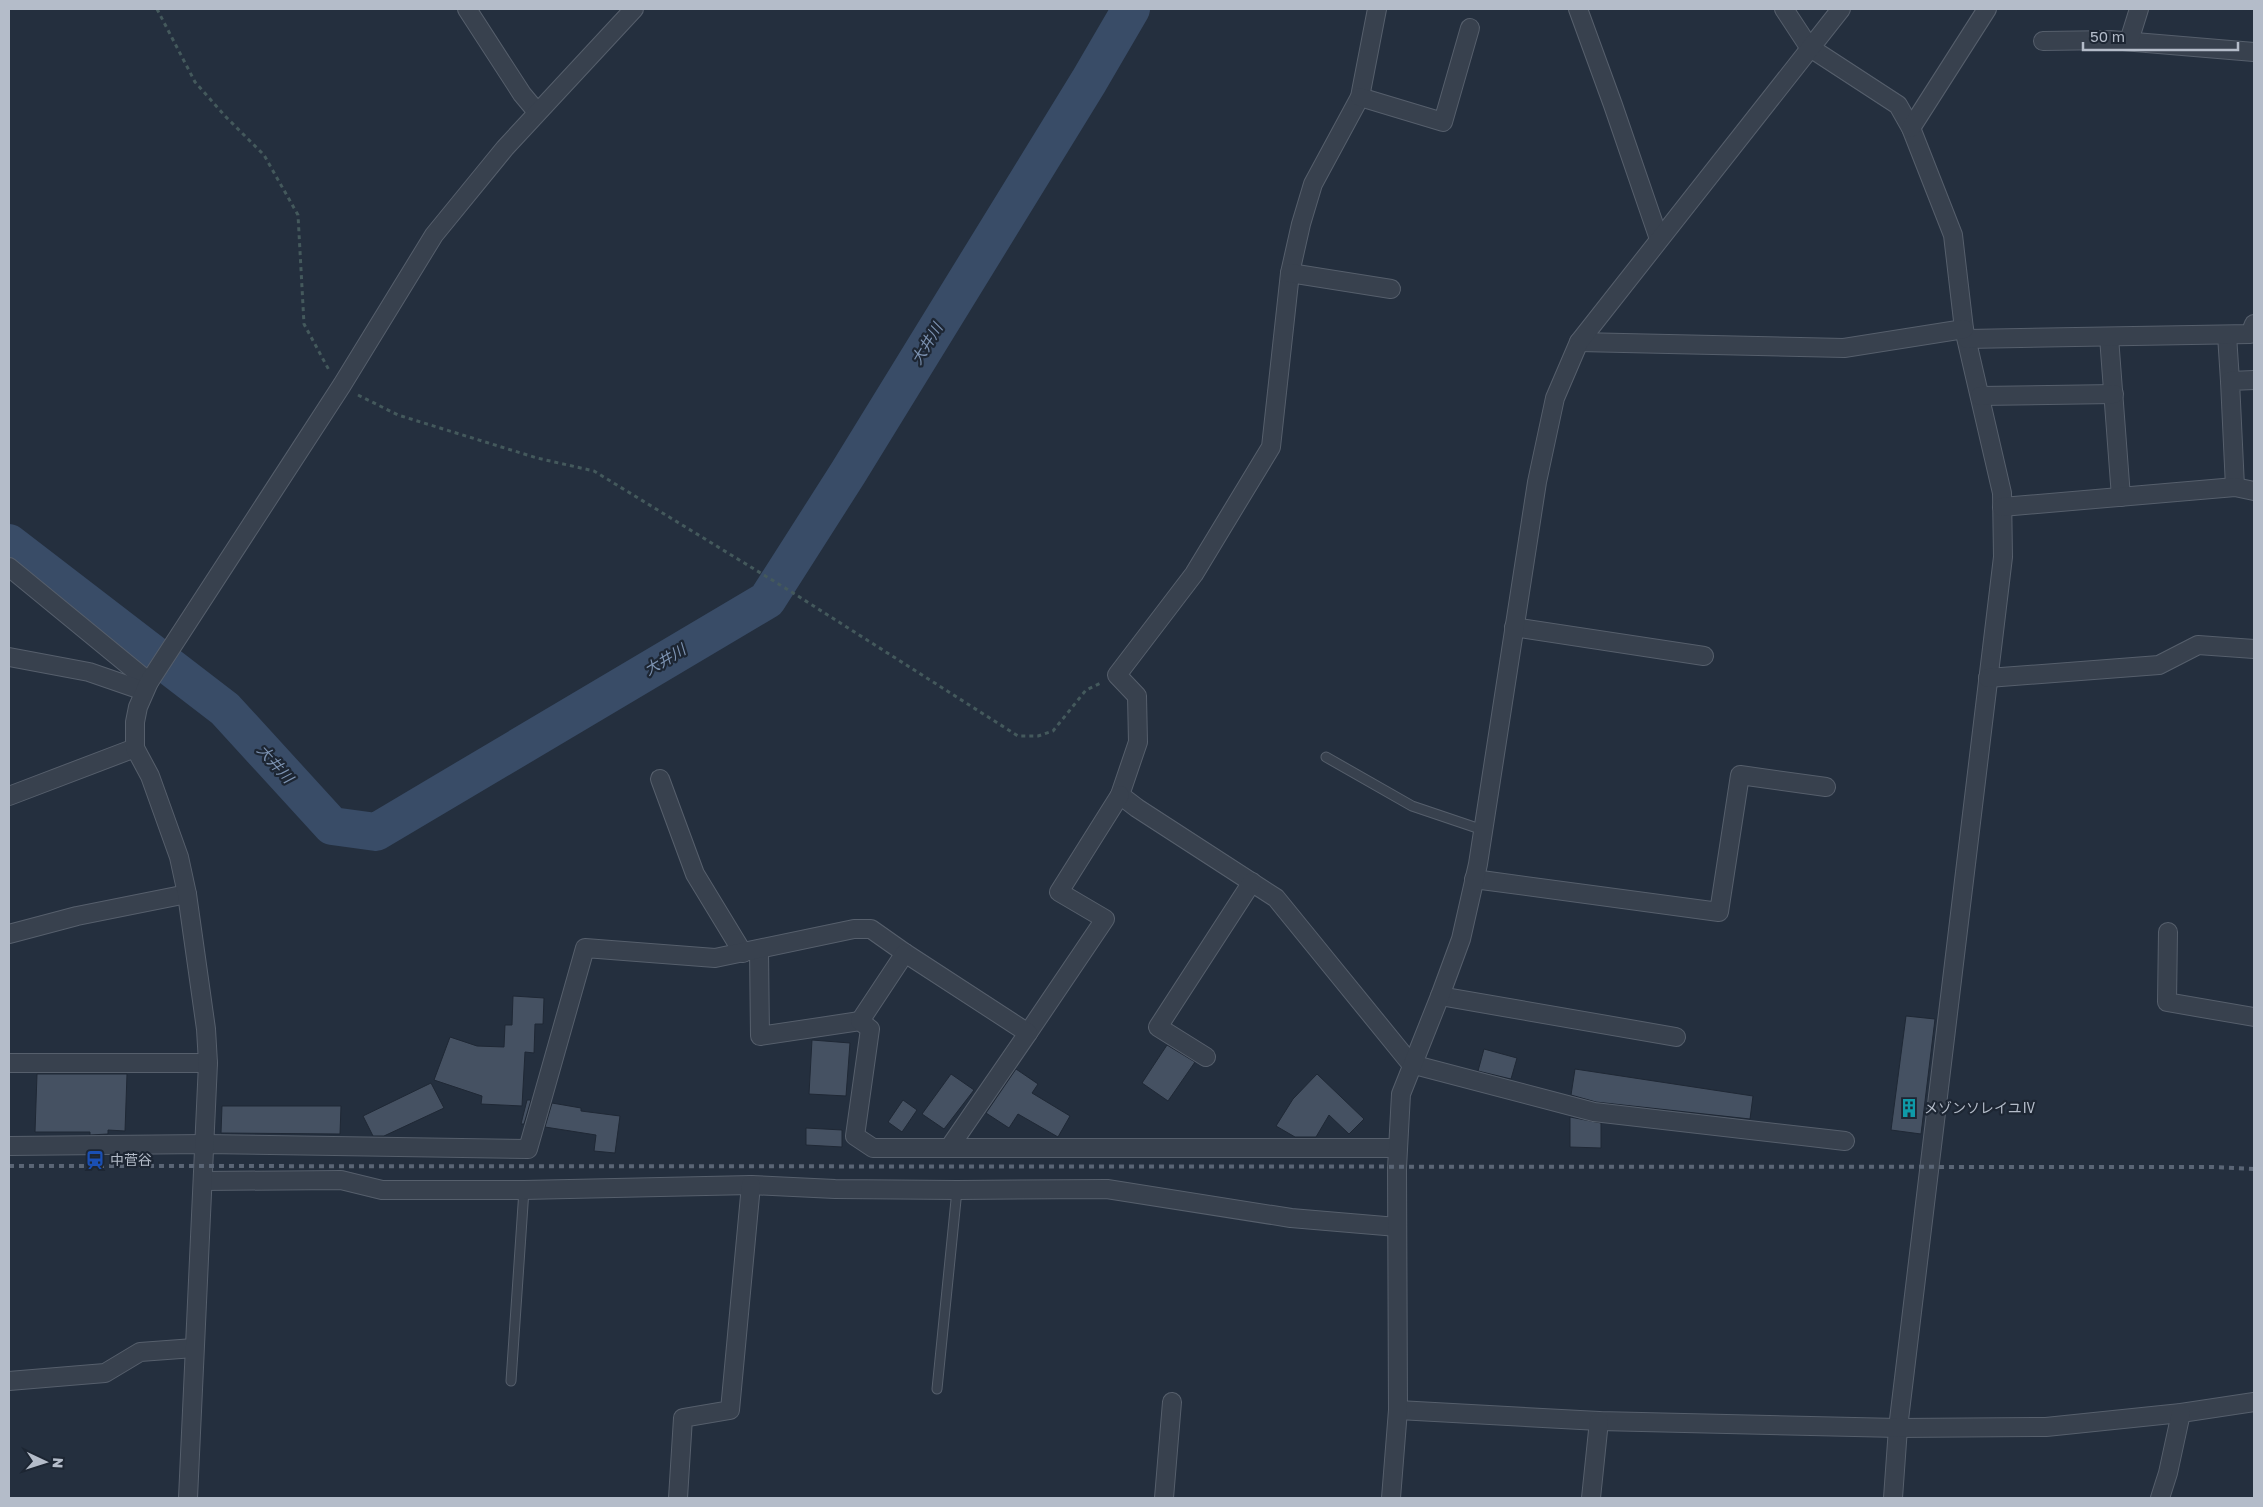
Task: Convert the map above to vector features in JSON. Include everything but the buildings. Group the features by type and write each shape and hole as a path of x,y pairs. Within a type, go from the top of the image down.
{"street":[{"path":"467,9 522,94 538,112"},
{"path":"188,1498 205,1144 208,1063 206,1029 188,894 179,857 150,776 135,748 135,722 138,707 167,654 342,385 434,235 505,148 634,9"},
{"path":"949,1148 1105,919 1060,892 1120,795 1138,742 1137,696 1117,675 1194,574 1271,447 1290,273 1313,184 1360,97 1378,9"},
{"path":"1578,9 1659,239"},
{"path":"1784,9 1809,47 1898,105 1911,128 1953,235 1966,334 2002,493 2003,557 1936,1127 1929,1168 1898,1428 1893,1498"},
{"path":"1391,1498 1398,1410 1397,1227 1400,1094 1440,996 1460,939 1474,879 1537,482 1553,408 1579,342 1809,47 1841,9"},
{"path":"1911,128 1987,9"},
{"path":"2129,41 2139,9"},
{"path":"1360,97 1443,122 1470,28"},
{"path":"2043,41 2129,41 2254,52"},
{"path":"1290,273 1391,289"},
{"path":"1579,342 1844,348 1966,334 2109,337 2250,334 2254,324"},
{"path":"2228,335 2235,487"},
{"path":"2109,337 2121,497"},
{"path":"2230,381 2254,380"},
{"path":"1980,396 2114,394"},
{"path":"2002,507 2235,487 2254,491"},
{"path":"9,567 149,684"},
{"path":"1514,627 1704,656"},
{"path":"1988,678 2159,665 2198,645 2254,649"},
{"path":"9,657 149,684"},
{"path":"9,796 135,748"},
{"path":"1474,879 1719,912 1740,775 1826,787"},
{"path":"660,779 695,874 751,951 760,1036 860,1021 870,1029 855,1136 873,1148 1398,1148"},
{"path":"1120,795 1276,898 1411,1064 1594,1112 1845,1141"},
{"path":"1206,1057 1158,1027 1252,882"},
{"path":"9,934 76,916 188,894"},
{"path":"9,1146 205,1144 528,1149 585,948 715,958 854,929 871,929 1028,1033"},
{"path":"2168,932 2167,1002 2254,1017"},
{"path":"860,1021 905,953"},
{"path":"1440,996 1676,1037"},
{"path":"9,1064 208,1063"},
{"path":"203,1181 341,1180 382,1190 524,1190 750,1185 835,1189 1107,1189 1291,1218 1397,1227"},
{"path":"678,1498 683,1418 730,1410 750,1185"},
{"path":"9,1382 105,1373 140,1352 194,1348"},
{"path":"1164,1498 1172,1402"},
{"path":"1398,1410 1598,1421 1898,1428 2046,1427 2181,1413 2254,1402"},
{"path":"2160,1498 2168,1473 2181,1413"},
{"path":"1591,1498 1598,1421"}],"lane":[{"path":"1326,757 1412,806 1483,830"},
{"path":"511,1381 524,1190"},
{"path":"938,1389 957,1190"}],"path":[{"path":"157,9 195,82 225,116 264,155 298,215 304,324 328,370 342,385 353,393 398,416 536,458 594,471 790,591 1018,736 1038,736 1053,731 1086,690 1117,675"}],"waterway":[{"name":"大井川","path":"9,543 225,709 332,826 376,832 767,600 848,473 1089,81 1131,9"}],"railway":[{"path":"9,1166 2213,1167 2254,1169"}],"place":[{"name":"メゾンソレイユⅣ","path":"1909,1108"},
{"name":"中菅谷","path":"95,1160"}]}
